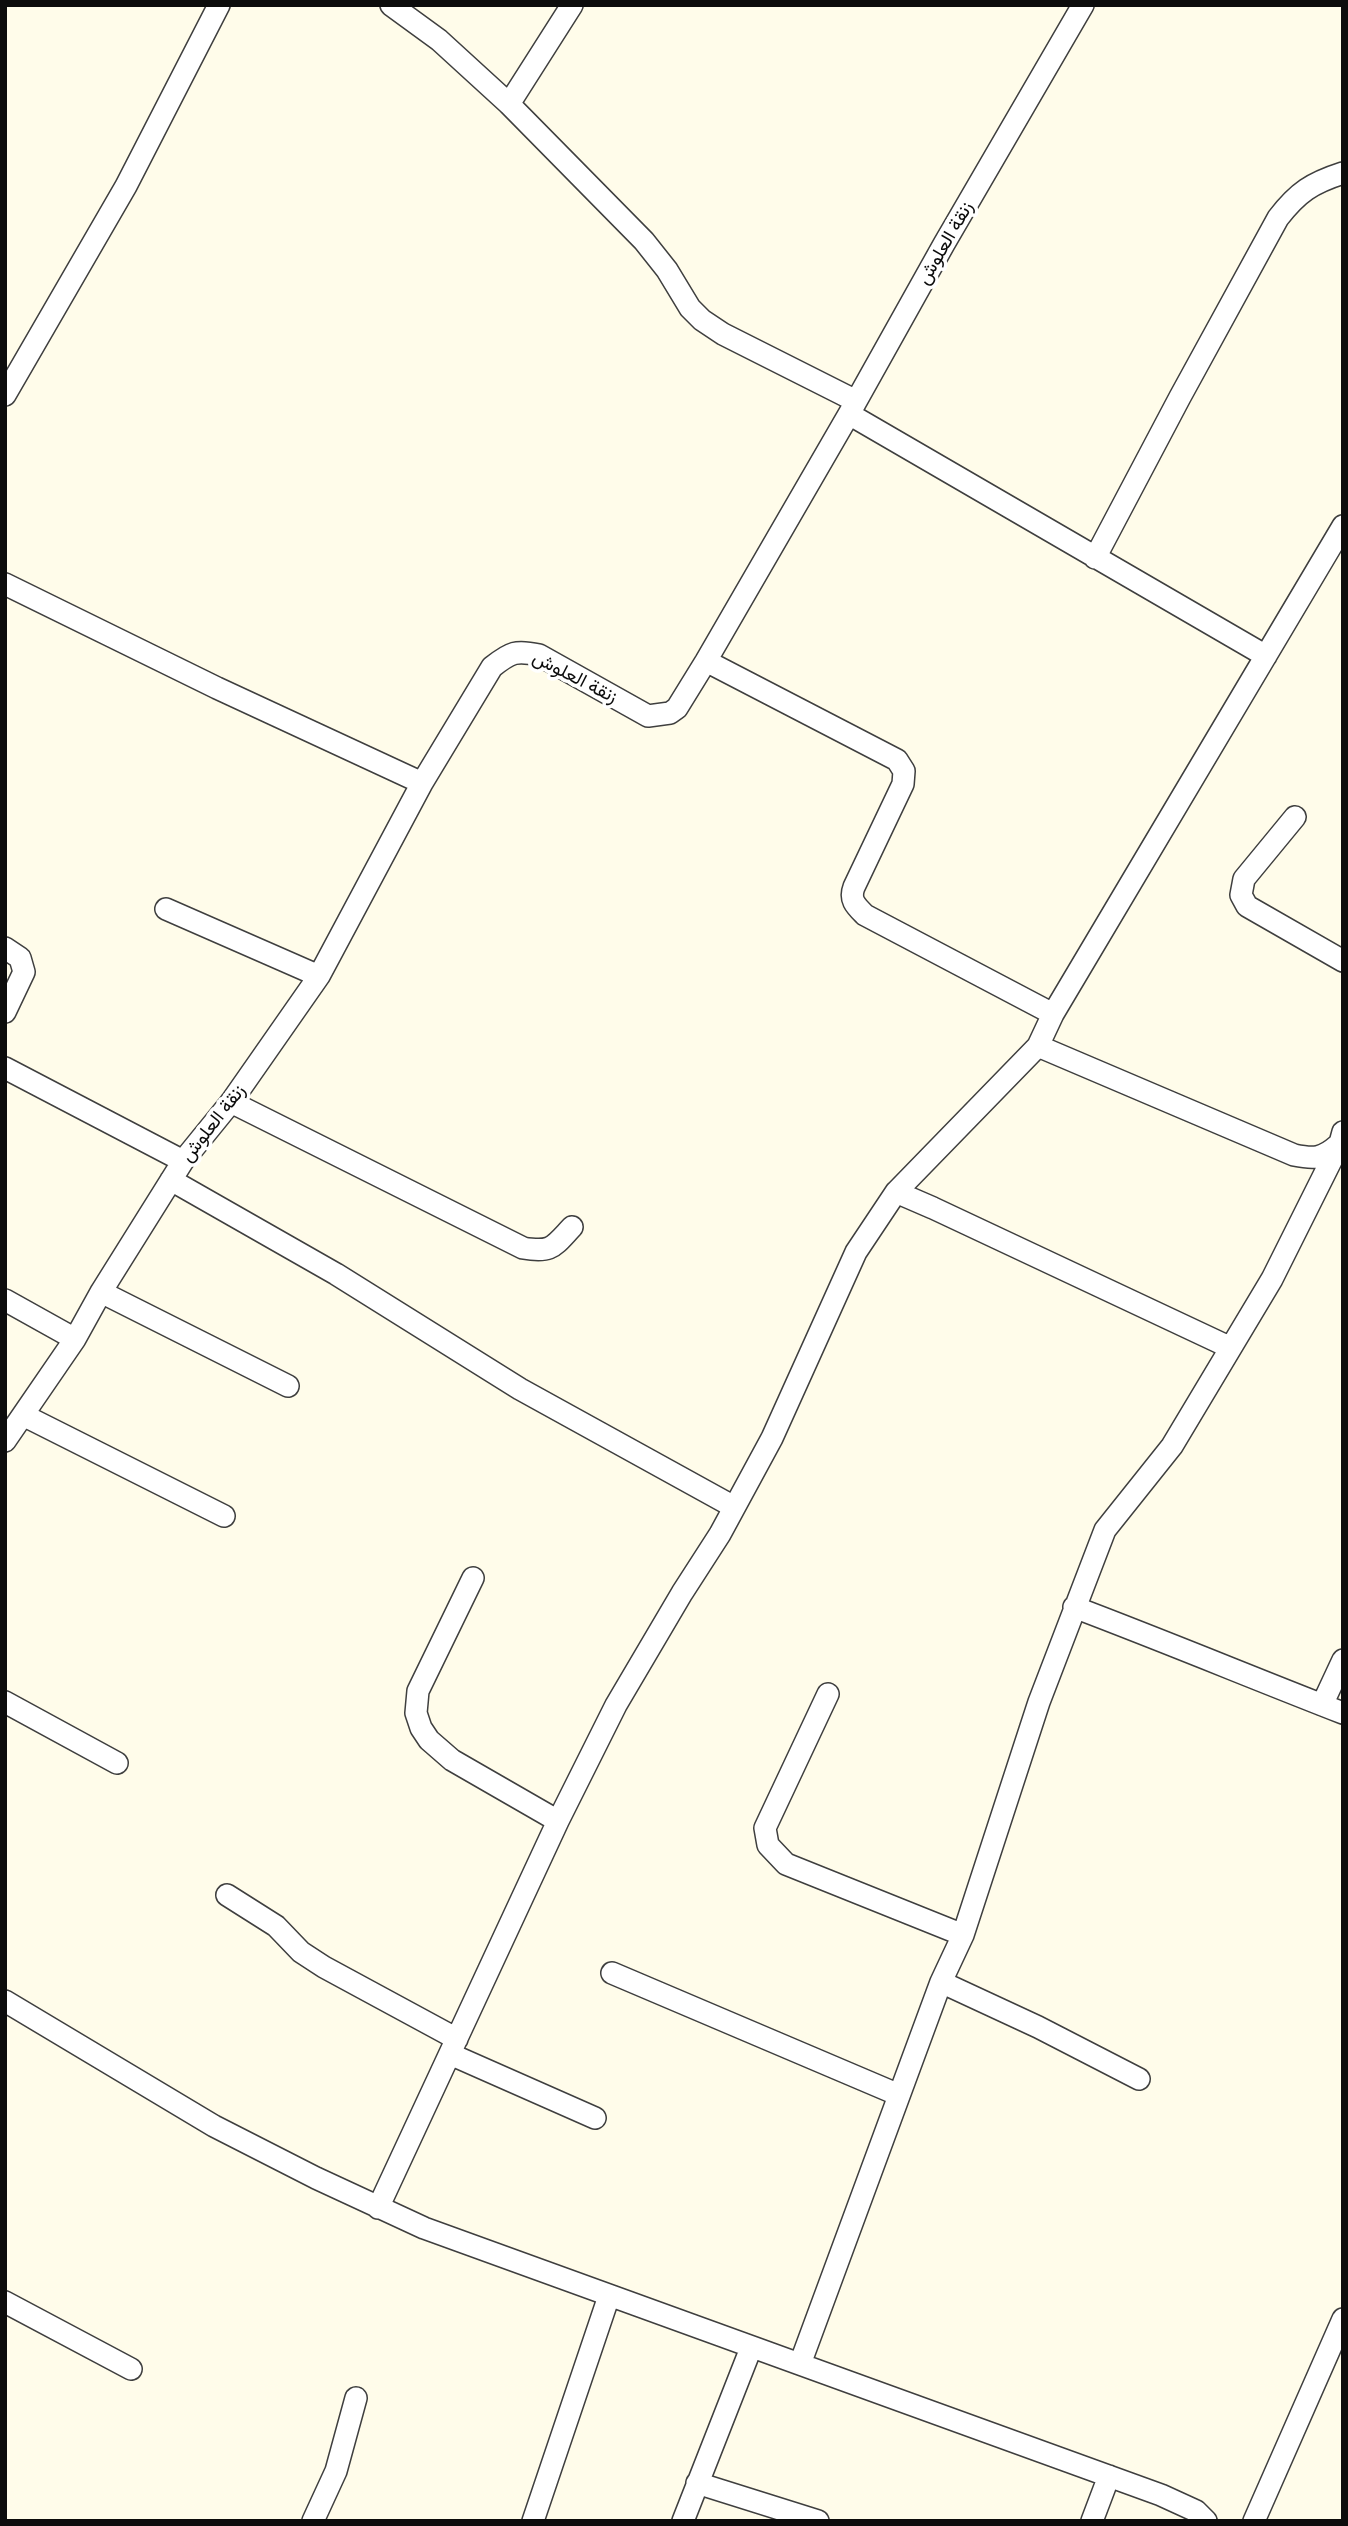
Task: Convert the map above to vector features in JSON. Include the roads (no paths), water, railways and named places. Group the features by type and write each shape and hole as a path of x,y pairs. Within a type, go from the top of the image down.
{"street":[{"path":"5,395 126,186 219,5"},
{"path":"391,5 439,40 509,104 644,241 667,270 690,308 702,320 853,407 1095,558 1266,656"},
{"path":"509,104 572,5"},
{"name":"زنقة العلوش","path":"5,1441 75,1339 101,1292 183,1161 231,1102 319,976 422,783 492,667 508,654 521,651 540,655 648,716 670,713 677,708 1083,5"},
{"path":"1095,558 1278,218 1294,197 1310,186 1343,173"},
{"path":"379,2208 558,1821 616,1705 772,1438 856,1252 896,1192 1038,1046 1053,1014 1343,526"},
{"path":"5,584 217,688 422,783"},
{"path":"706,661 897,761 904,771 903,784 854,887 851,895 854,905 865,915 1053,1014"},
{"path":"1295,817 1244,879 1241,895 1247,906 1343,961"},
{"path":"166,909 319,976"},
{"path":"5,948 20,958 24,972 5,1012"},
{"path":"1038,1046 1294,1155 1311,1159 1319,1157 1342,1139"},
{"path":"5,1068 183,1161"},
{"path":"231,1102 523,1248 542,1252 554,1246 572,1227"},
{"path":"800,2364 941,1982 963,1935 1035,1715 1105,1530 1161,1462 1272,1279 1342,1139"},
{"path":"171,1180 336,1274 520,1389 734,1507"},
{"path":"896,1192 1229,1347"},
{"path":"101,1292 288,1386"},
{"path":"5,1300 75,1339"},
{"path":"23,1415 225,1517"},
{"path":"472,1578 418,1691 416,1713 421,1728 429,1740 452,1760 558,1821"},
{"path":"1074,1607 1161,1639 1343,1713"},
{"path":"1322,1705 1343,1660"},
{"path":"828,1693 765,1828 768,1845 786,1864 963,1935"},
{"path":"5,1702 117,1763"},
{"path":"227,1895 276,1926 301,1952 453,2046 594,2118"},
{"path":"612,1973 900,2095"},
{"path":"941,1982 1038,2027 1139,2079"},
{"path":"5,2001 214,2126 424,2228 1161,2495 1195,2511 1206,2521"},
{"path":"533,2521 609,2296"},
{"path":"5,2302 131,2369"},
{"path":"1254,2521 1343,2319"},
{"path":"683,2521 751,2348"},
{"path":"313,2521 336,2470 356,2398"},
{"path":"1092,2521 1109,2476"},
{"path":"697,2483 818,2521"}]}
